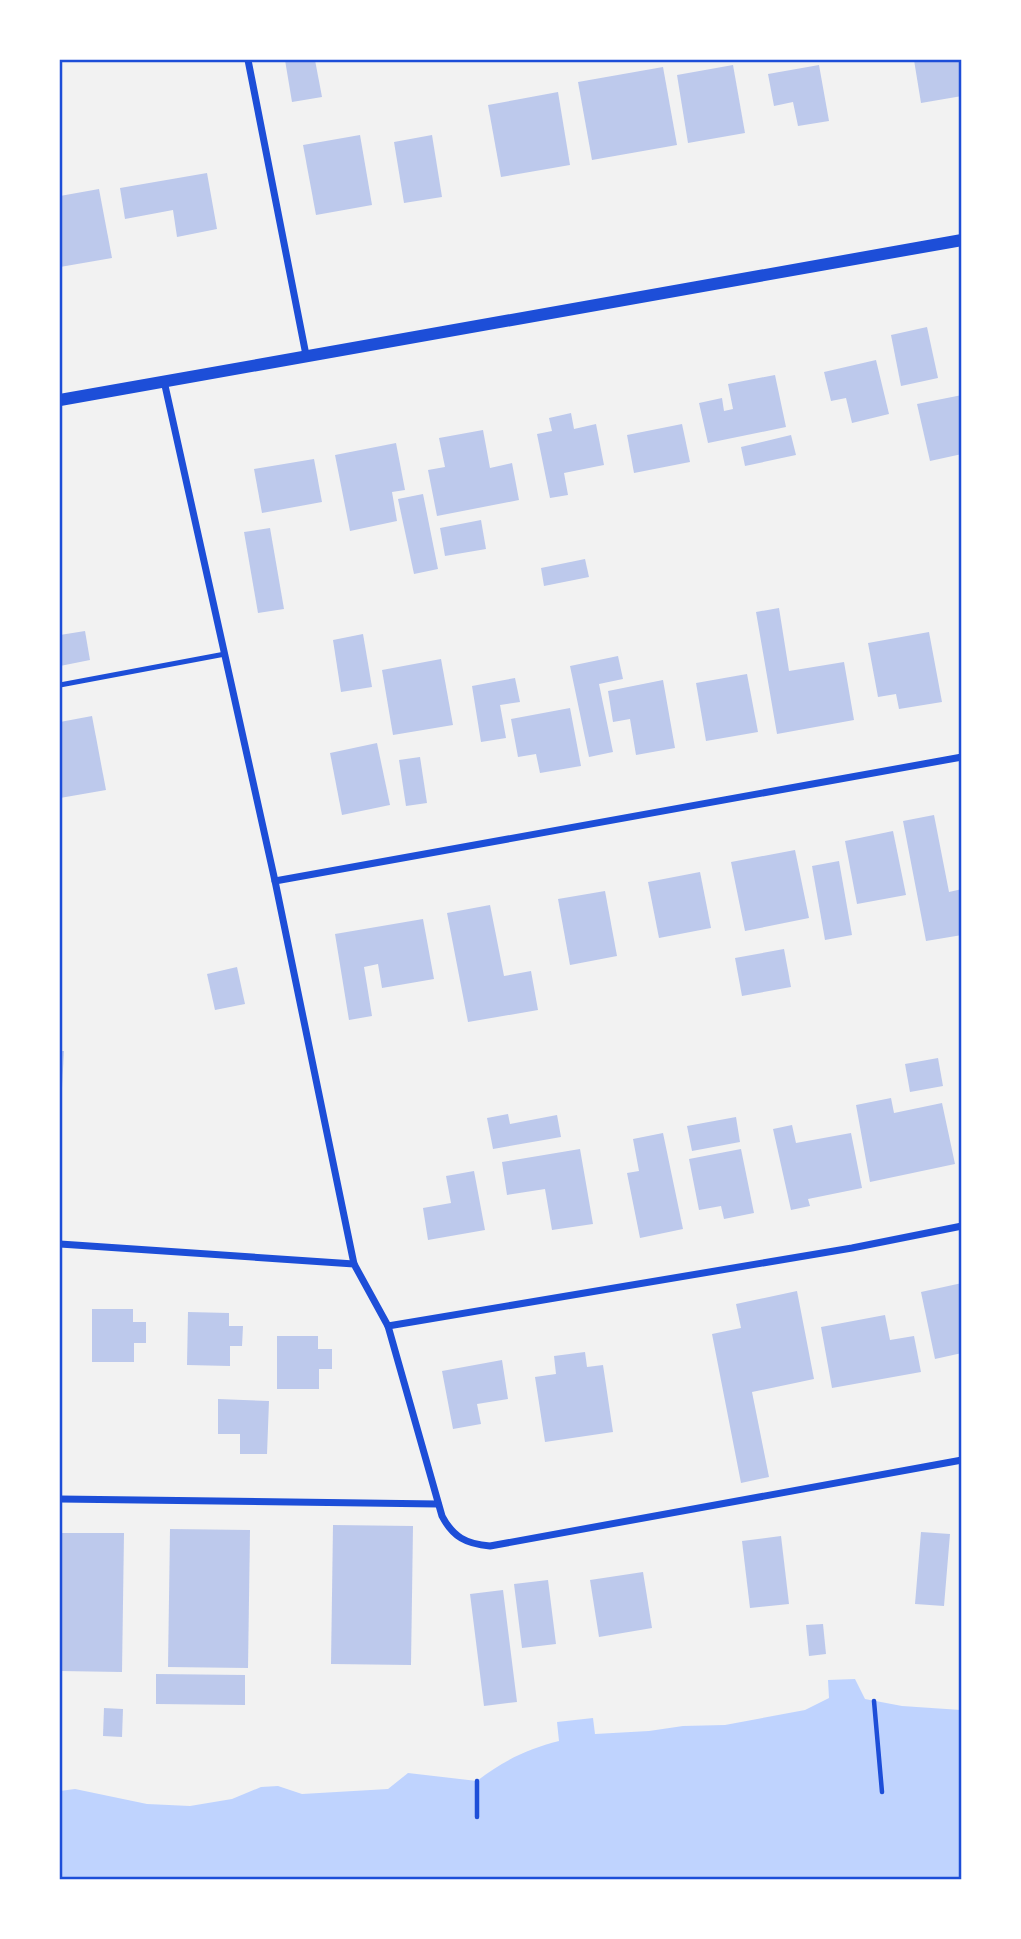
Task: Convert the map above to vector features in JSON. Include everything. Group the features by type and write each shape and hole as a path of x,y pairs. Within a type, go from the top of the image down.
{"street":[{"path":"248,60 306,355"},
{"path":"60,400 961,240"},
{"path":"164,381 275,881 354,1264 388,1326 438,1504 449,1528 461,1540 474,1545 490,1546 961,1460"},
{"path":"275,881 961,758"},
{"path":"388,1326 852,1248 961,1226"},
{"path":"60,1244 354,1264"},
{"path":"60,1499 438,1504"}],"lane":[{"path":"60,685 225,654"}],"path":[{"path":"874,1700 882,1792"},
{"path":"477,1781 477,1817"}],"water":[{"path":"855,1679 865,1699 902,1706 961,1710 961,1879 60,1879 60,1791 75,1789 147,1804 190,1806 232,1799 261,1787 278,1786 302,1794 388,1789 408,1773 477,1781 516,1756 559,1741 557,1722 593,1718 595,1734 725,1725 805,1710 829,1698 828,1680"}],"building":[{"path":"285,60 315,60 322,97 292,102"},
{"path":"914,60 962,60 962,96 921,103"},
{"path":"733,65 745,133 688,143 677,75"},
{"path":"819,65 829,121 798,126 793,102 774,106 768,74"},
{"path":"663,67 677,145 592,160 578,82"},
{"path":"558,92 570,165 501,177 488,105"},
{"path":"360,135 372,205 316,215 303,145"},
{"path":"432,135 442,197 404,203 394,142"},
{"path":"207,173 217,229 177,237 173,210 125,219 120,188"},
{"path":"99,189 112,258 60,267 60,196"},
{"path":"927,327 938,378 901,386 891,335"},
{"path":"876,360 889,414 852,423 846,398 831,401 824,372"},
{"path":"775,375 786,427 708,443 699,403 722,398 724,411 733,409 728,384"},
{"path":"962,395 962,454 930,461 917,404"},
{"path":"571,413 574,429 596,424 604,465 564,473 568,495 550,498 537,434 552,431 549,418"},
{"path":"682,424 690,462 634,473 627,435"},
{"path":"483,430 490,468 512,463 519,500 437,516 428,470 445,467 439,438"},
{"path":"791,435 796,455 745,466 741,447"},
{"path":"396,443 405,490 392,492 397,521 350,531 335,455"},
{"path":"314,459 322,502 262,513 254,469"},
{"path":"423,494 438,569 414,574 398,499"},
{"path":"481,520 486,549 445,556 440,528"},
{"path":"270,528 284,609 258,613 244,532"},
{"path":"585,559 589,577 544,586 541,568"},
{"path":"779,608 789,671 844,662 854,720 777,734 756,612"},
{"path":"85,631 90,660 60,666 60,635"},
{"path":"929,632 942,702 899,709 896,694 878,697 868,643"},
{"path":"363,634 372,687 341,692 333,640"},
{"path":"618,656 623,679 599,684 613,752 589,757 570,666"},
{"path":"441,659 453,725 393,735 382,670"},
{"path":"747,674 758,732 706,741 696,683"},
{"path":"515,678 520,702 500,705 506,738 481,742 472,686"},
{"path":"663,680 675,748 636,755 630,719 613,722 608,691"},
{"path":"570,708 581,766 540,773 536,754 518,757 511,719"},
{"path":"92,716 106,790 60,798 60,722"},
{"path":"377,743 390,805 342,815 330,753"},
{"path":"420,757 427,803 406,806 399,760"},
{"path":"934,815 949,892 962,889 962,935 926,941 903,821"},
{"path":"893,831 906,895 857,904 845,841"},
{"path":"795,850 809,918 745,931 731,862"},
{"path":"839,861 852,935 825,940 812,866"},
{"path":"700,872 711,928 659,938 648,882"},
{"path":"605,891 617,956 570,965 558,899"},
{"path":"490,905 504,976 531,971 538,1010 468,1022 447,913"},
{"path":"423,919 434,979 382,988 378,964 364,967 372,1016 349,1020 335,934"},
{"path":"784,949 791,987 742,996 735,958"},
{"path":"237,967 245,1004 215,1010 207,974"},
{"path":"60,1051 64,1051 62,1088 60,1088"},
{"path":"938,1058 943,1086 910,1092 905,1064"},
{"path":"891,1098 894,1113 942,1103 955,1164 870,1182 856,1105"},
{"path":"508,1114 510,1124 557,1115 561,1137 493,1149 487,1118"},
{"path":"736,1117 740,1142 692,1151 687,1126"},
{"path":"792,1125 796,1143 851,1133 862,1188 808,1199 810,1206 791,1210 773,1129"},
{"path":"663,1133 683,1229 640,1238 627,1173 639,1171 633,1139"},
{"path":"580,1149 593,1224 552,1230 545,1189 507,1195 502,1162"},
{"path":"741,1149 754,1213 724,1219 721,1206 699,1210 689,1159"},
{"path":"474,1171 485,1230 428,1240 423,1208 451,1203 446,1176"},
{"path":"962,1283 962,1353 935,1359 921,1292"},
{"path":"797,1291 814,1379 752,1392 769,1477 741,1483 712,1334 741,1328 736,1304"},
{"path":"92,1309 133,1309 133,1322 146,1322 146,1343 134,1343 134,1362 92,1362"},
{"path":"188,1312 229,1313 229,1326 243,1326 242,1346 230,1346 230,1366 187,1365"},
{"path":"885,1315 890,1340 914,1336 921,1372 832,1388 821,1327"},
{"path":"277,1336 318,1336 318,1349 332,1349 332,1369 319,1369 319,1389 277,1389"},
{"path":"585,1352 587,1367 603,1365 613,1432 545,1442 535,1377 556,1374 554,1356"},
{"path":"502,1360 508,1399 477,1404 481,1424 453,1429 442,1371"},
{"path":"218,1399 269,1401 267,1454 240,1454 240,1434 218,1434"},
{"path":"333,1525 413,1526 411,1665 331,1664"},
{"path":"170,1529 250,1530 248,1668 168,1667"},
{"path":"921,1532 950,1534 944,1606 915,1604"},
{"path":"60,1533 124,1533 122,1672 60,1671"},
{"path":"781,1536 789,1604 750,1608 742,1541"},
{"path":"643,1572 652,1628 599,1637 590,1580"},
{"path":"548,1580 556,1644 522,1648 514,1584"},
{"path":"503,1590 517,1702 484,1706 470,1594"},
{"path":"823,1624 826,1654 809,1656 806,1625"},
{"path":"156,1674 245,1675 245,1705 156,1704"},
{"path":"104,1708 123,1709 122,1737 103,1736"}]}
